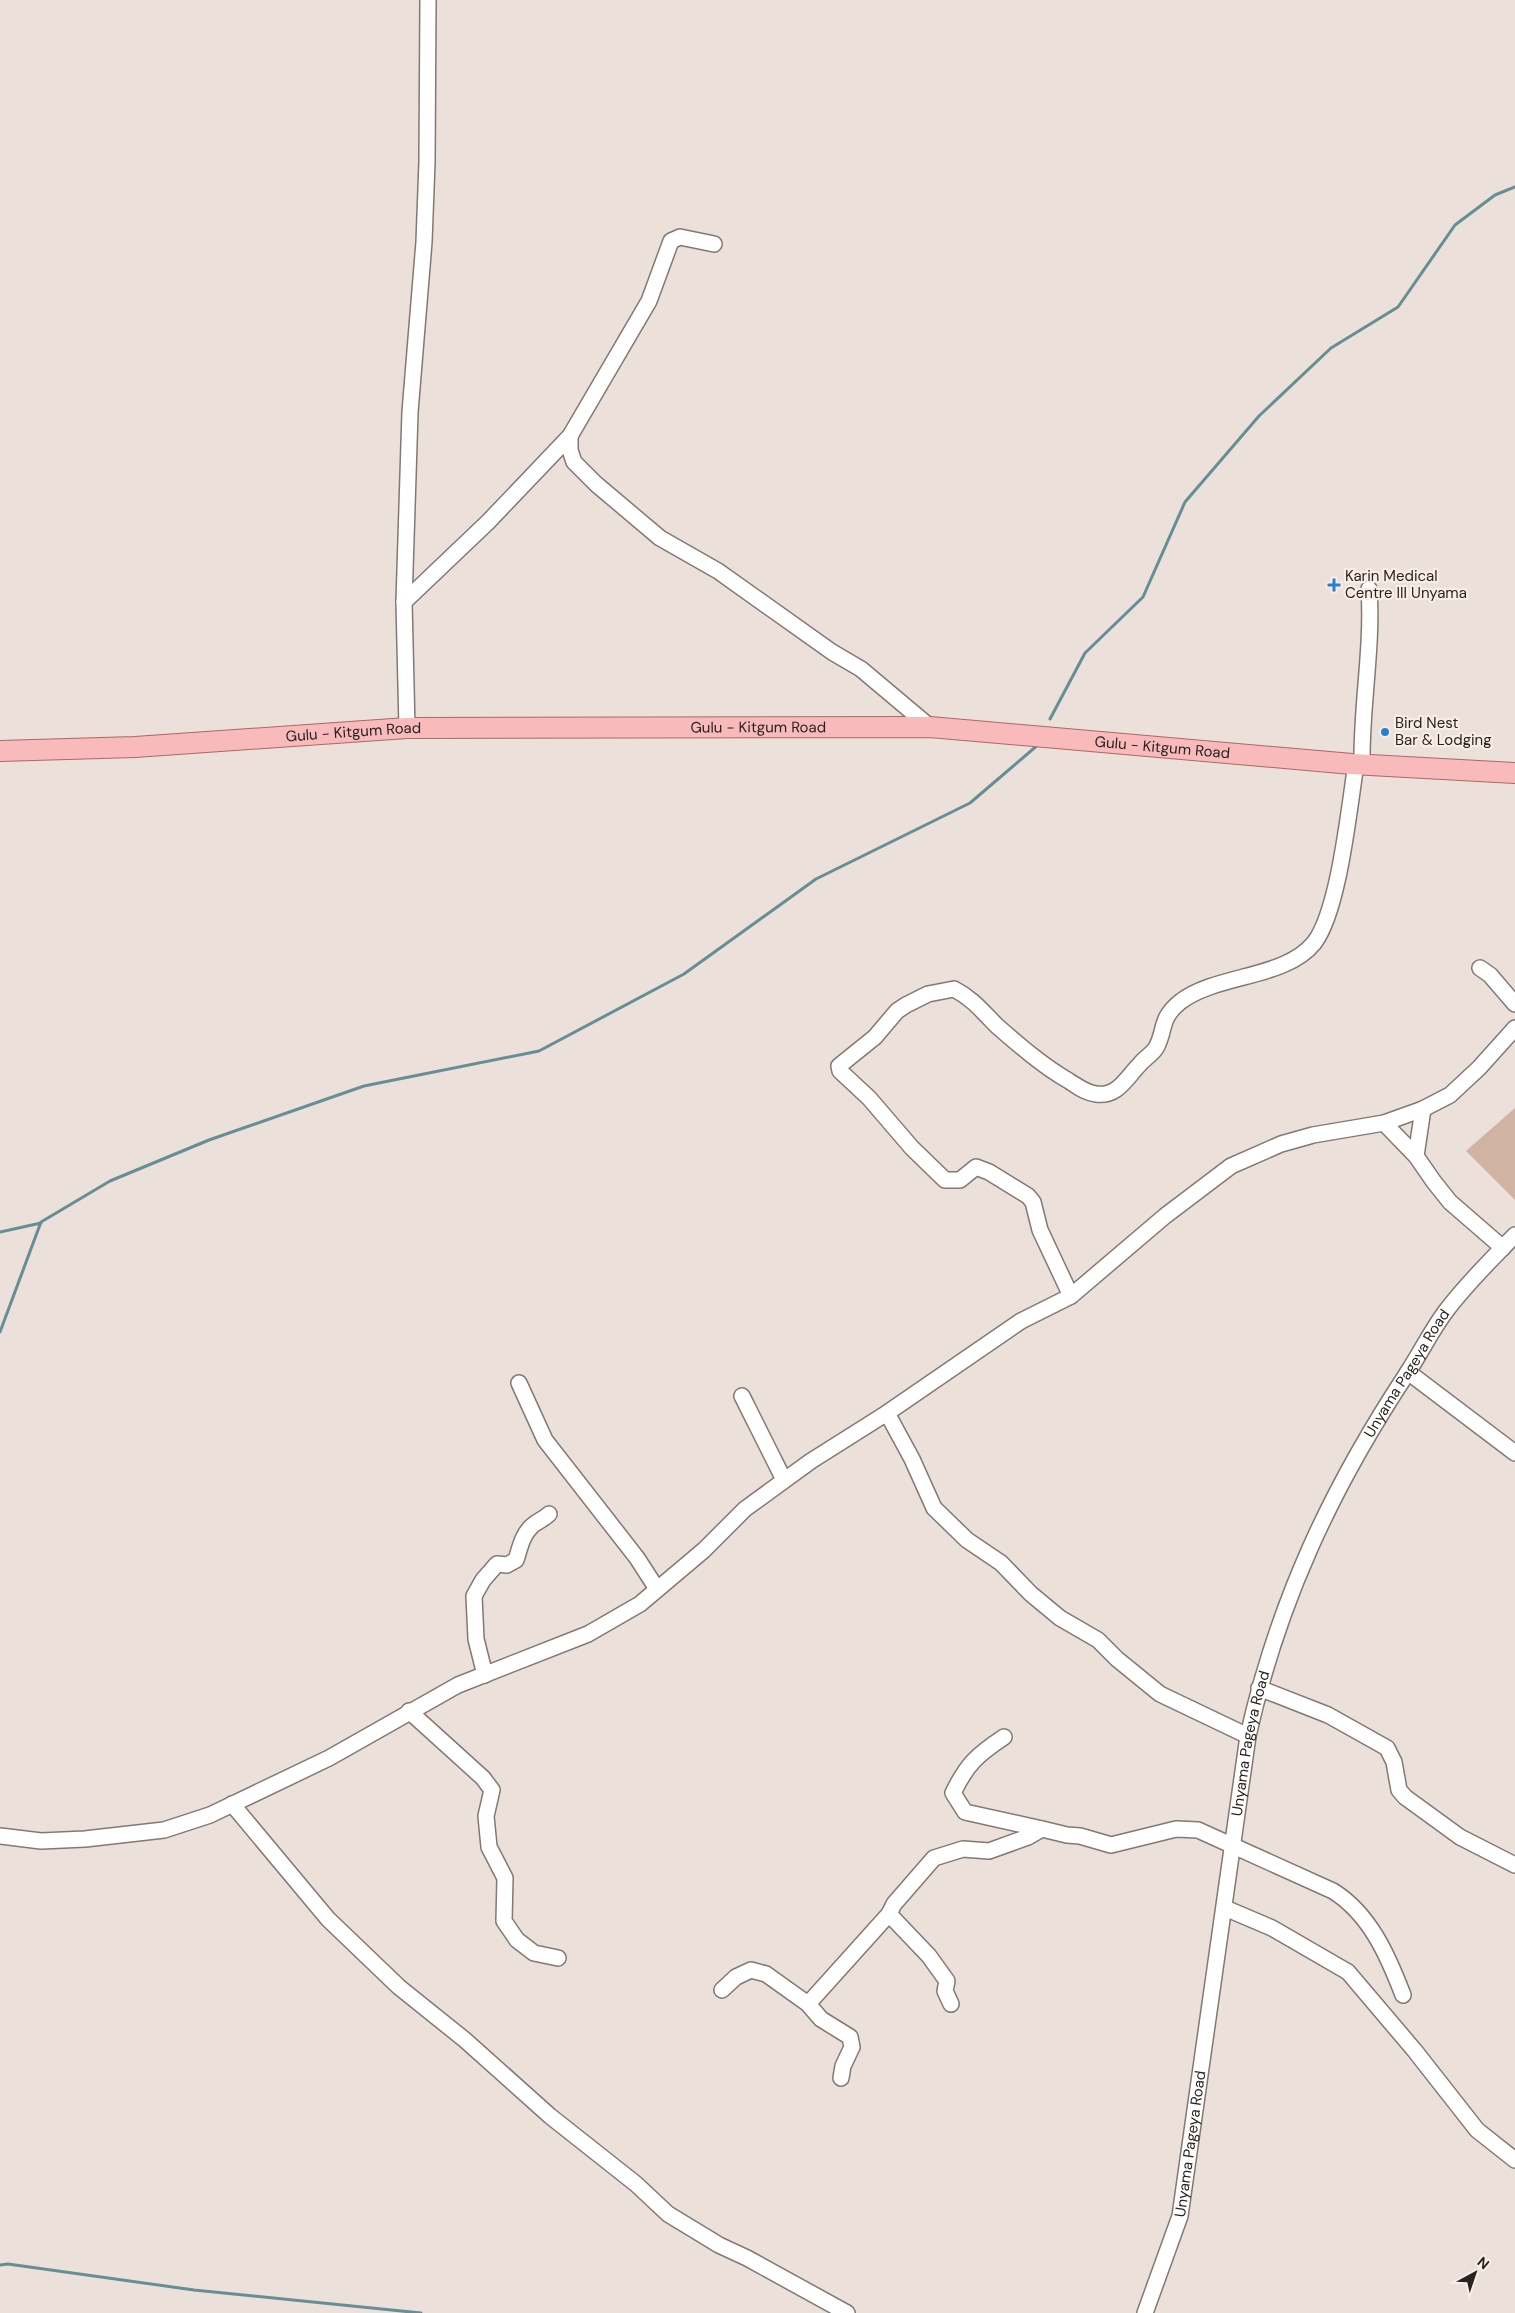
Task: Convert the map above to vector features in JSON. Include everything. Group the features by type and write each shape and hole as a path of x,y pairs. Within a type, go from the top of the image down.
{"main road":[{"name":"Gulu - Kitgum Road","path":"0,751 134,747 407,728 930,726 1359,765 1515,773"}],"street":[{"path":"407,728 404,602 410,412 425,225 429,76 428,0"},
{"path":"404,602 488,522 570,436 649,301 671,241 680,237 714,244"},
{"path":"570,436 570,450 574,462 660,538 718,571 832,652 860,669 930,726"},
{"path":"1071,1296 1040,1230 1033,1202 1028,1196 989,1172 976,1167 960,1180 946,1180 912,1148 869,1098 840,1071 839,1066 875,1037 897,1011 906,1004 928,994 954,989 978,1005 1023,1049 1058,1074 1090,1093 1109,1093 1118,1088 1154,1050 1165,1019 1182,1001 1231,979 1274,969 1314,944 1329,912 1359,765 1368,676 1369,589"},
{"path":"1480,968 1490,975 1515,1004"},
{"path":"0,1836 40,1841 85,1839 164,1830 210,1815 329,1758 409,1711 437,1698 458,1685 588,1634 640,1604 704,1550 745,1509 845,1437 887,1413 1021,1321 1071,1296 1165,1216 1231,1166 1281,1144 1313,1135 1384,1123 1423,1109 1450,1095 1479,1068 1515,1028"},
{"path":"1416,1156 1423,1109"},
{"path":"1384,1123 1416,1156 1450,1202 1503,1248"},
{"name":"Unyama Pageya Road","path":"1145,2313 1180,2216 1234,1847 1248,1736 1272,1643 1327,1508 1376,1421 1446,1310 1473,1277 1515,1235"},
{"path":"1408,1372 1515,1453"},
{"path":"519,1384 545,1440 637,1558 657,1589"},
{"path":"742,1396 784,1480"},
{"path":"887,1413 912,1459 934,1508 967,1540 1001,1563 1031,1594 1060,1618 1098,1640 1116,1659 1160,1694 1248,1736"},
{"path":"485,1675 476,1639 474,1596 483,1580 497,1564 507,1565 516,1560 525,1534 549,1514"},
{"path":"1259,1688 1328,1714 1378,1741 1392,1753 1399,1790 1405,1797 1460,1837 1515,1865"},
{"path":"409,1711 482,1778 492,1790 486,1816 489,1847 504,1878 504,1921 517,1940 534,1953 558,1958"},
{"path":"1004,1737 971,1762 964,1770 953,1793 965,1812 1067,1836 1080,1836 1111,1846 1176,1829 1198,1830 1333,1891 1349,1902 1383,1947 1402,1995"},
{"path":"232,1804 328,1919 399,1987 465,2040 550,2116 636,2184 668,2214 719,2245 847,2313"},
{"path":"808,2004 889,1914 894,1904 934,1858 963,1849 989,1851 1028,1837 1042,1829"},
{"path":"1225,1908 1272,1928 1348,1972 1477,2130 1515,2160"},
{"path":"889,1914 929,1956 948,1982 945,1991 952,2004"},
{"path":"722,1990 736,1977 751,1970 766,1974 808,2004 822,2019 850,2037 852,2047 843,2066 841,2078"}],"shaded area":[{"path":"1515,1108 1515,1200 1466,1151"}],"waterway":[{"path":"1050,719 1085,653 1143,597 1185,502 1259,416 1331,348 1398,307 1455,225 1495,195 1515,187"},
{"path":"0,1332 41,1222 110,1181 209,1140 364,1086 539,1051 684,974 816,879 970,803 1039,744"},
{"path":"0,1232 41,1223"},
{"path":"0,2265 8,2264 194,2290 421,2313"}],"place":[{"name":"Karin Medical Centre III Unyama","path":"1334,585"},
{"name":"Bird Nest Bar & Lodging","path":"1385,732"}]}
